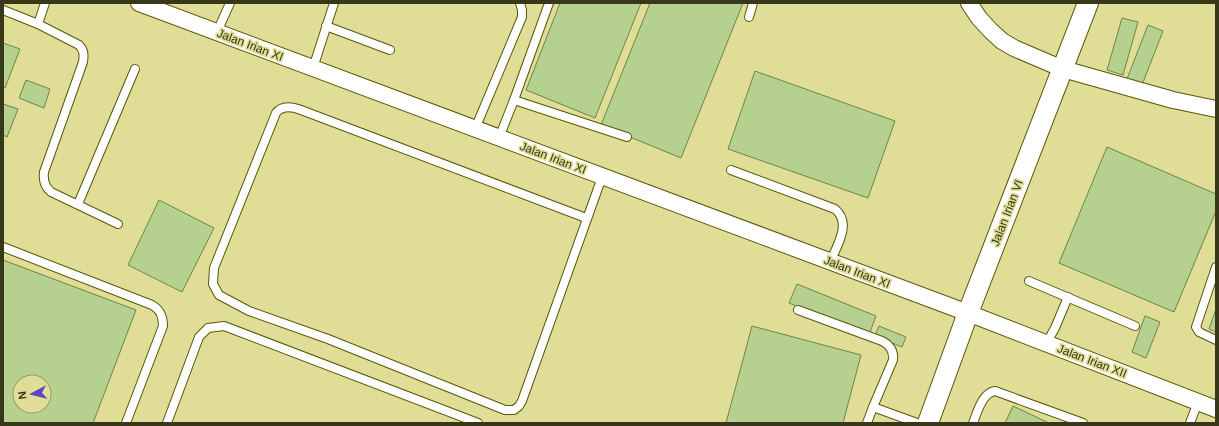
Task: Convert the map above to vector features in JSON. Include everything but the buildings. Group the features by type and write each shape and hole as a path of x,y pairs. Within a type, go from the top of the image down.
{"street":[{"name":"Jalan Irian XI","path":"139,3 968,314"},
{"path":"969,3 979,18 1002,41 1014,48 1063,68 1173,100 1216,109"},
{"name":"Jalan Irian VI","path":"928,423 968,314 1088,3"},
{"name":"Jalan Irian XII","path":"968,314 1211,404"}],"lane":[{"path":"38,24 45,3"},
{"path":"217,32 230,3"},
{"path":"313,68 334,3"},
{"path":"475,129 522,17 520,3"},
{"path":"499,138 549,3"},
{"path":"749,17 753,3"},
{"path":"3,10 38,24 79,45 83,50 83,62 43,178 49,190 118,224"},
{"path":"326,26 390,50"},
{"path":"78,204 135,69"},
{"path":"514,100 627,137"},
{"path":"586,218 301,110 291,107 284,108 276,113 214,268 213,284 219,295 249,311 328,339 505,410 511,411 516,409 522,401 586,218 602,177"},
{"path":"731,170 835,209 840,213 844,226 841,238 830,262"},
{"path":"3,247 157,307 161,312 163,319 162,326 126,423"},
{"path":"1216,267 1196,327 1199,332 1216,340"},
{"path":"1028,281 1135,326"},
{"path":"1046,344 1055,328 1068,297"},
{"path":"798,310 882,341 889,346 893,354 893,360 867,423"},
{"path":"167,423 199,337 208,328 224,326 478,423"},
{"path":"972,423 985,396 990,392 995,391 1084,423"},
{"path":"1190,423 1211,404"},
{"path":"873,407 917,423"}]}
